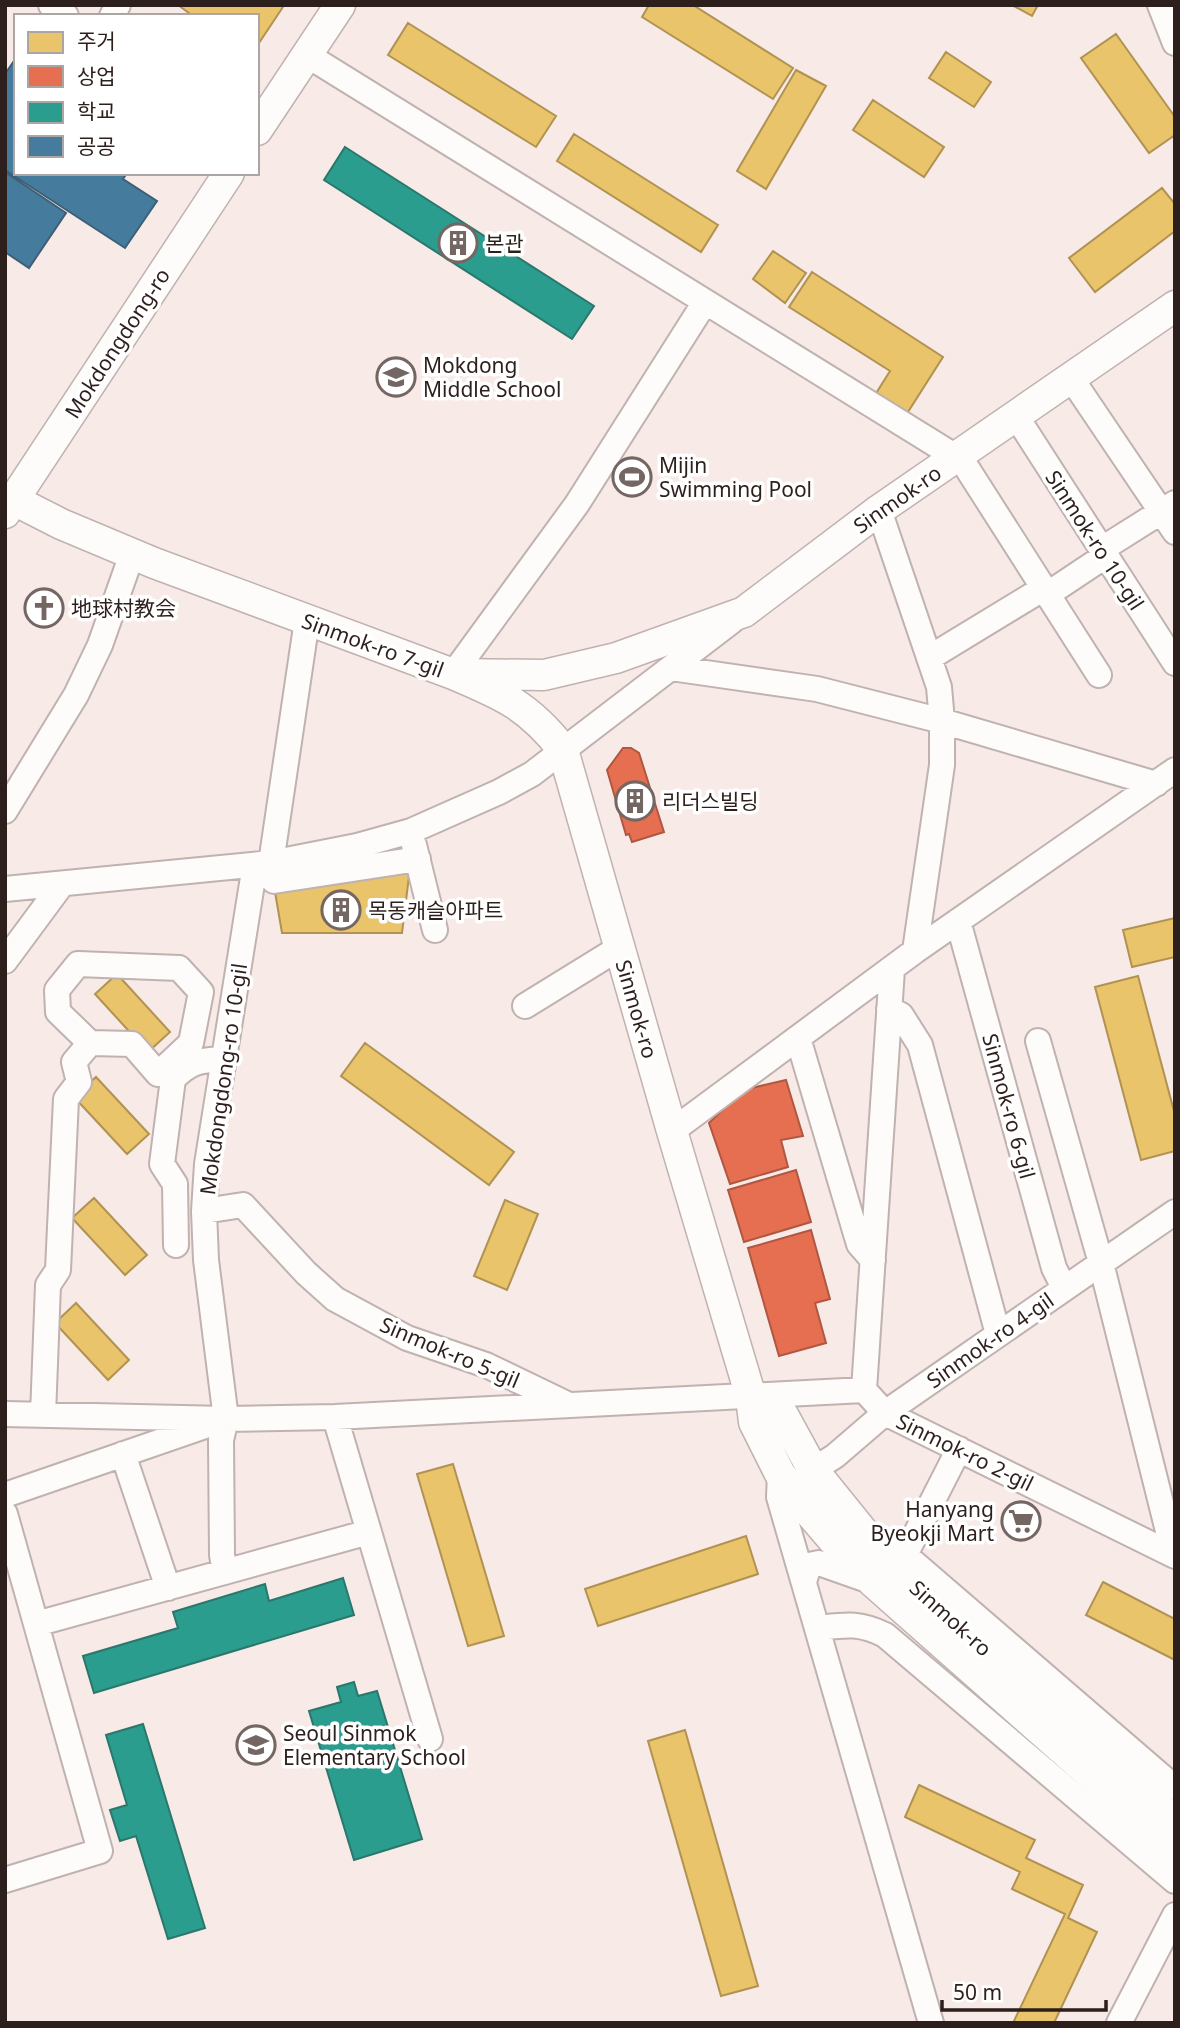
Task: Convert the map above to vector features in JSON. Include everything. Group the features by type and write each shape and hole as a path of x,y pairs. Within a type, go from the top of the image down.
{"main road":[{"path":"259,127 340,5"},
{"name":"Mokdongdong-ro","path":"10,507 228,175"},
{"name":"Sinmok-ro","path":"744,612 880,510 1175,306"},
{"name":"Sinmok-ro 7-gil","path":"10,507 453,674 544,675 615,657 744,612"},
{"path":"453,674 501,694 524,709 545,727 563,750"},
{"name":"Sinmok-ro","path":"563,750 751,1396 754,1422 780,1474 804,1506 873,1582 1174,1839"},
{"name":"Sinmok-ro","path":"751,1396 783,1415 813,1470 885,1559 1174,1839"}],"street":[{"path":"1160,5 1175,43"},
{"path":"307,55 956,457"},
{"path":"453,674 577,503 705,302"},
{"path":"929,659 1046,591 1103,552 1170,516 1071,378"},
{"name":"Sinmok-ro 10-gil","path":"1016,416 1175,663"},
{"name":"Sinmok-ro","path":"956,457 965,464 1099,676"},
{"path":"880,510 939,687 942,721 942,765 915,951"},
{"path":"5,811 76,695 100,645 132,554"},
{"name":"Sinmok-ro","path":"563,750 744,612"},
{"name":"Mokdongdong-ro 10-gil","path":"226,1419 206,1260 204,1211 207,1164 224,1059 307,620"},
{"path":"671,668 817,689 1165,777"},
{"path":"5,889 263,864 357,846 411,831 499,792 532,774 563,750"},
{"path":"672,1131 915,951 1165,777"},
{"path":"411,831 435,930"},
{"path":"263,864 274,881 384,873 418,859"},
{"path":"5,961 62,884"},
{"name":"Sinmok-ro 6-gil","path":"958,921 1054,1268 1064,1288"},
{"path":"525,1006 619,948"},
{"path":"78,964 179,968 201,992 191,1043 158,1074 132,1044 90,1043 58,1012 57,990 78,964"},
{"path":"751,1396 864,1390 892,969"},
{"path":"889,1009 901,1015 920,1045 998,1334"},
{"path":"798,1038 859,1244 873,1260"},
{"path":"1038,1041 1101,1262 1175,1555"},
{"path":"43,1415 48,1285 58,1270 66,1099 79,1082 74,1062 90,1043"},
{"path":"176,1245 175,1184 162,1164 173,1079 182,1069 198,1060 224,1059"},
{"name":"Sinmok-ro 5-gil","path":"204,1211 243,1205 306,1273 335,1299 407,1338 486,1365 569,1405"},
{"name":"Sinmok-ro 4-gil","path":"813,1470 835,1456 885,1413 1175,1212"},
{"name":"Sinmok-ro 2-gil","path":"864,1390 885,1413 1175,1555"},
{"name":"Sinmok-ro 5-gil","path":"5,1414 226,1419 335,1417 751,1396"},
{"path":"335,1417 430,1739"},
{"path":"225,1572 222,1555 221,1440 226,1419"},
{"name":"Sinmok-ro 5-gil","path":"5,1495 226,1419"},
{"path":"905,1555 959,1449"},
{"path":"123,1454 167,1588"},
{"name":"Sinmok-ro","path":"780,1474 779,1497 931,2023"},
{"path":"5,1514 100,1851 5,1880"},
{"path":"36,1624 369,1532"},
{"path":"873,1542 905,1555 1175,1788"},
{"path":"804,1582 809,1565 819,1563 873,1582"},
{"path":"818,1628 867,1626 885,1635 1175,1881"},
{"path":"1119,2023 1175,1915"}],"building: 주거":[{"path":"178,5 283,7 259,43 259,14 190,14"},
{"path":"649,5 693,5 793,68 773,99 642,17"},
{"path":"1012,5 1038,5 1032,16"},
{"path":"408,23 556,116 536,147 388,55"},
{"path":"1116,34 1175,117 1175,135 1149,153 1081,58"},
{"path":"946,52 991,82 974,107 929,78"},
{"path":"796,70 826,86 766,189 737,171"},
{"path":"873,100 944,147 924,177 853,130"},
{"path":"574,134 718,225 701,252 557,161"},
{"path":"1162,188 1175,204 1175,231 1095,292 1069,258"},
{"path":"773,251 806,273 785,303 753,279"},
{"path":"812,272 943,357 906,415 875,395 890,371 789,307"},
{"name":"목동캐슬아파트","path":"410,868 402,933 282,933 274,886"},
{"path":"1175,918 1175,957 1132,967 1123,930"},
{"path":"117,974 170,1032 148,1052 95,994"},
{"path":"1138,976 1175,1115 1175,1151 1141,1160 1095,987"},
{"path":"365,1043 514,1152 489,1185 341,1076"},
{"path":"96,1077 149,1134 127,1154 74,1097"},
{"path":"94,1198 147,1255 125,1275 72,1218"},
{"path":"505,1200 538,1214 507,1290 474,1276"},
{"path":"76,1303 129,1360 108,1380 55,1323"},
{"path":"453,1464 504,1636 468,1646 417,1474"},
{"path":"746,1536 758,1574 598,1626 585,1589"},
{"path":"1103,1582 1175,1619 1175,1660 1086,1615"},
{"path":"685,1730 758,1986 721,1996 648,1741"},
{"path":"919,1785 1035,1840 1026,1858 1083,1885 1068,1918 1097,1932 1054,2023 1013,2023 1065,1914 1012,1889 1020,1872 905,1817"}],"building: 상업":[{"name":"리더스빌딩","path":"623,748 631,748 639,753 664,832 632,842 629,834 626,835 607,770"},
{"path":"786,1080 803,1136 781,1140 788,1167 730,1184 709,1123 743,1090"},
{"path":"796,1170 811,1222 744,1242 728,1190"},
{"path":"811,1230 830,1299 815,1303 826,1343 779,1356 748,1248"}],"building: 학교":[{"name":"본관","path":"345,147 594,306 572,339 324,180"},
{"path":"343,1578 354,1615 94,1693 83,1656 178,1628 173,1612 265,1584 269,1601"},
{"path":"354,1682 358,1696 377,1691 422,1839 354,1860 309,1711 341,1702 337,1687"},
{"path":"143,1724 205,1928 168,1939 136,1836 120,1841 110,1810 127,1805 106,1735"}],"building: 공공":[{"path":"14,61 14,175 126,175 123,179 157,201 125,248 5,170 5,74"},
{"path":"5,172 66,213 29,268 5,252"}],"place":[{"name":"본관","path":"458,243"},
{"name":"Mokdong Middle School","path":"396,377"},
{"name":"Mijin Swimming Pool","path":"632,477"},
{"name":"地球村教会","path":"44,608"},
{"name":"리더스빌딩","path":"635,801"},
{"name":"목동캐슬아파트","path":"341,910"},
{"name":"Hanyang Byeokji Mart","path":"1021,1521"},
{"name":"Seoul Sinmok Elementary School","path":"256,1745"}]}
